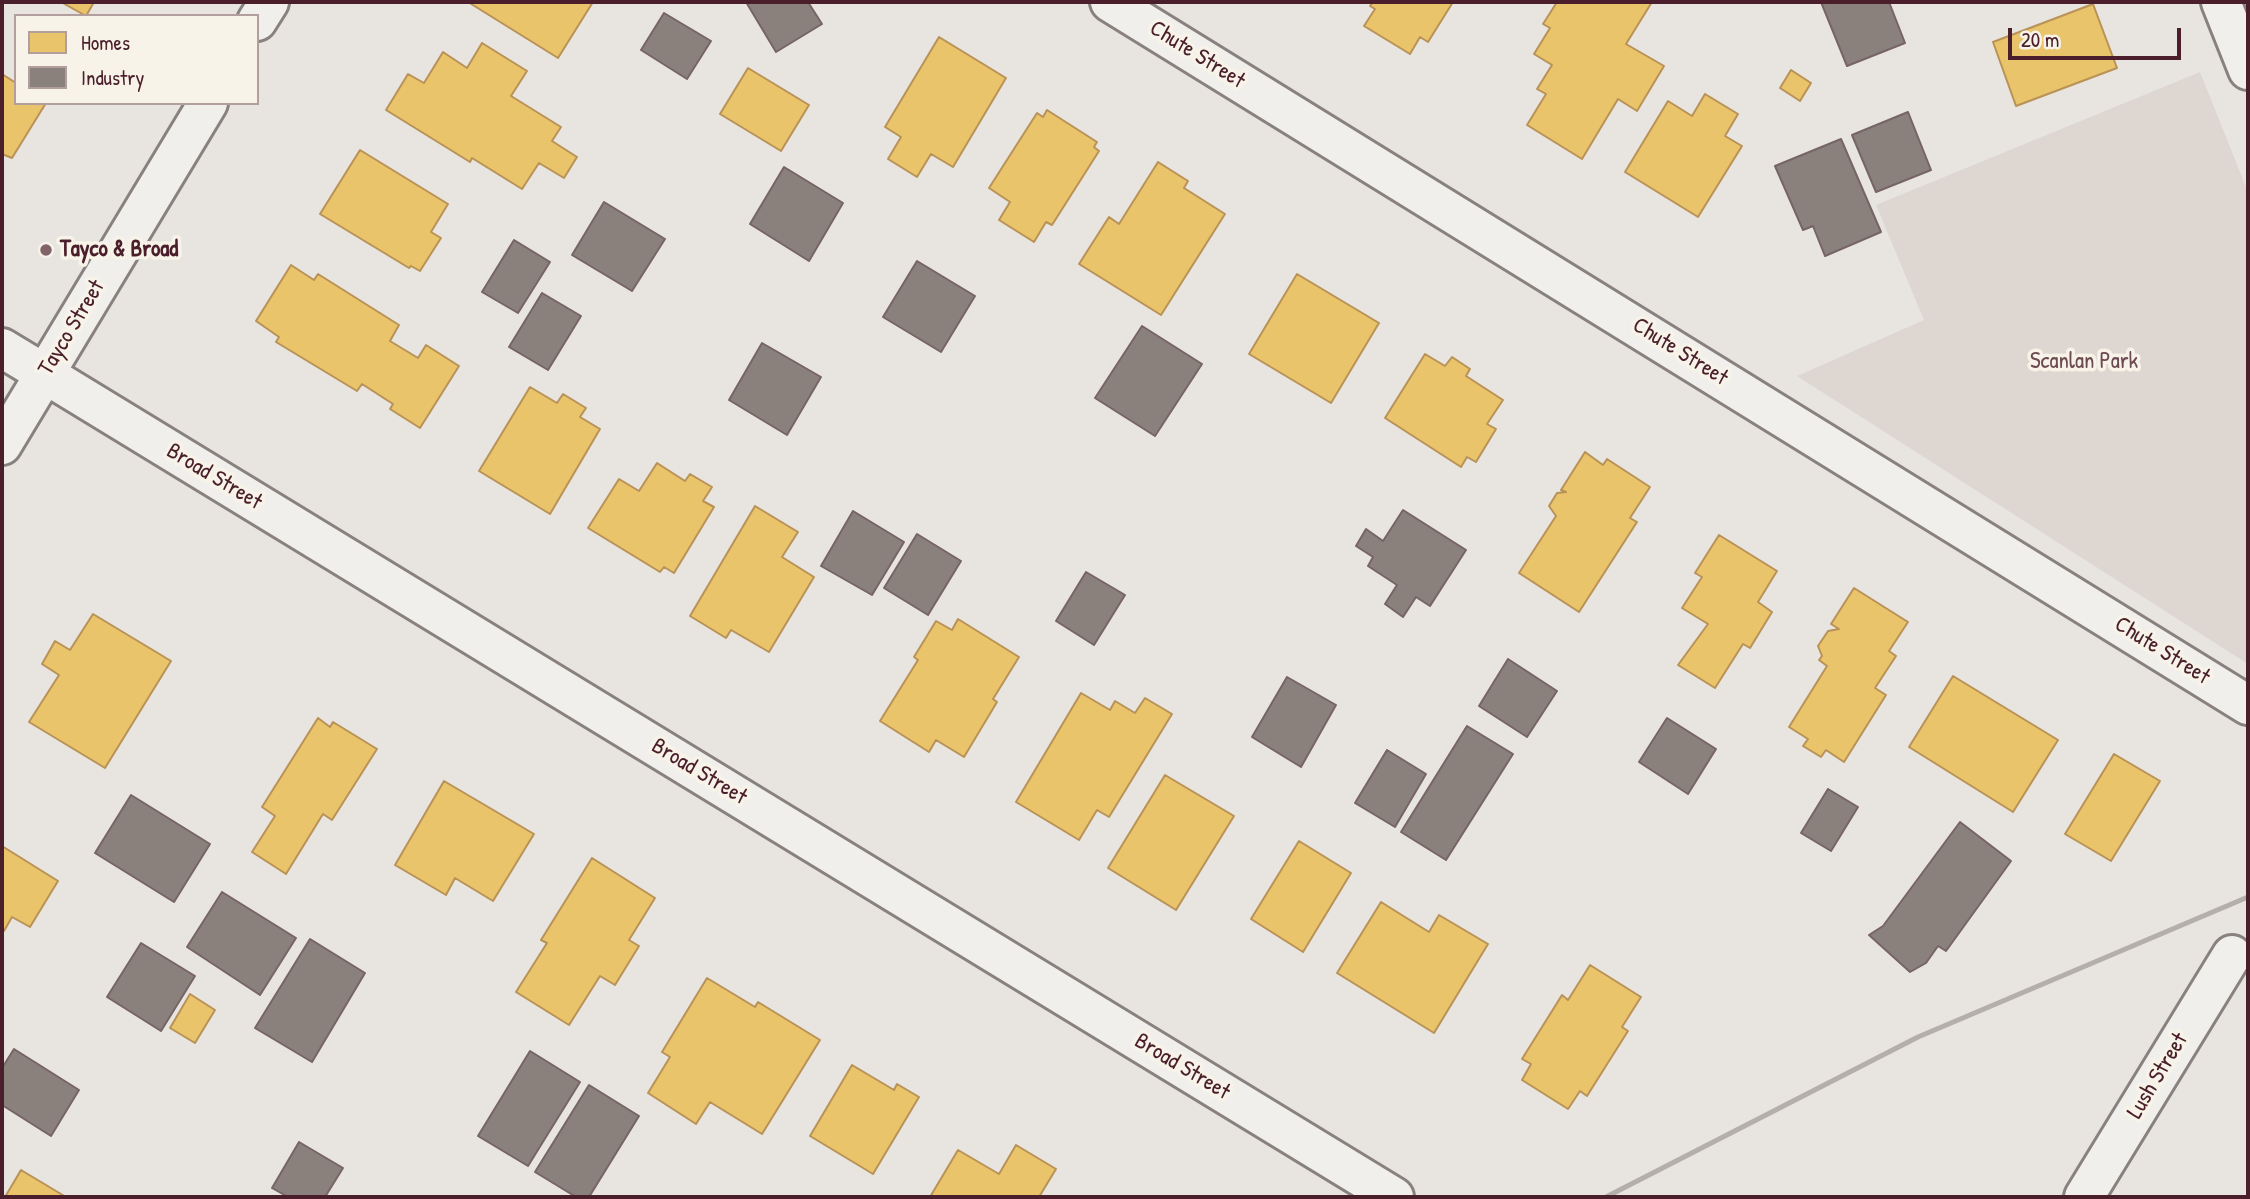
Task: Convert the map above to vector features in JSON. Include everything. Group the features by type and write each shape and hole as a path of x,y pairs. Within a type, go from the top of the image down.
{"street":[{"path":"259,18 269,2"},
{"name":"Chute Street","path":"1110,2 1776,410 2248,705"},
{"path":"2221,2 2248,70"},
{"name":"Tayco Street","path":"2,445 207,105"},
{"name":"Broad Street","path":"2,348 1394,1197"},
{"name":"Lush Street","path":"2084,1197 2232,955"}],"green space":[{"name":"Scanlan Park","path":"2200,72 2248,192 2248,664 1797,376 1924,320 1876,205"}],"building: Homes":[{"path":"61,2 94,2 87,14"},
{"path":"468,2 593,2 558,58"},
{"path":"1373,2 1453,2 1428,42 1420,37 1410,54 1364,26 1375,9 1370,6"},
{"path":"1557,2 1652,2 1626,44 1664,66 1637,111 1618,99 1582,159 1527,125 1546,94 1537,89 1552,65 1534,54 1550,28 1543,24"},
{"path":"2093,4 2117,68 2016,106 1993,42"},
{"path":"939,37 1006,78 953,167 931,154 917,177 888,159 901,137 885,127"},
{"path":"482,43 527,71 511,96 561,127 552,141 577,157 564,178 539,163 522,189 472,158 470,162 386,110 408,74 424,83 443,52 467,68"},
{"path":"748,68 809,105 781,151 720,114"},
{"path":"1791,70 1811,83 1800,101 1780,88"},
{"path":"2,74 14,82 14,105 45,105 12,158 2,154"},
{"path":"1705,94 1738,114 1725,136 1742,146 1698,217 1625,172 1668,101 1692,116"},
{"path":"1047,110 1097,142 1094,147 1099,151 1052,225 1046,222 1034,242 999,220 1010,202 989,188 1037,113 1043,117"},
{"path":"360,150 448,204 431,232 441,238 420,271 411,266 409,268 320,214"},
{"path":"1158,162 1188,181 1184,188 1225,214 1161,315 1079,264 1109,217 1119,224"},
{"path":"291,265 314,280 318,274 399,325 390,341 418,358 426,345 459,366 420,428 390,409 393,404 362,384 357,391 276,342 279,337 256,321"},
{"path":"1297,274 1379,323 1331,403 1249,354"},
{"path":"1425,354 1445,366 1452,357 1470,369 1466,376 1503,400 1487,424 1496,429 1476,462 1467,457 1461,467 1385,418"},
{"path":"530,387 557,403 563,394 586,408 580,417 600,429 550,514 479,471"},
{"path":"1585,452 1603,465 1607,459 1650,487 1630,518 1637,522 1579,612 1519,573 1556,516 1549,506 1557,493 1566,492 1561,490"},
{"path":"657,463 685,481 690,474 712,487 703,501 714,507 674,573 664,567 660,572 588,528 619,479 639,491"},
{"path":"755,506 798,532 782,557 814,577 769,652 731,630 726,638 690,616"},
{"path":"1719,535 1777,571 1758,602 1772,612 1750,648 1743,644 1715,688 1678,665 1708,624 1682,608 1702,577 1695,573"},
{"path":"1854,588 1908,622 1889,651 1896,656 1875,688 1886,695 1844,762 1826,750 1821,757 1803,746 1808,739 1789,727 1827,666 1819,660 1822,656 1818,646 1828,631 1839,629 1831,624"},
{"path":"93,614 171,661 105,768 29,722 59,675 42,664 55,641 70,650"},
{"path":"958,619 1019,657 993,699 997,702 964,757 936,740 929,752 880,721 918,660 914,657 936,621 952,630"},
{"path":"1953,676 2058,740 2013,812 1909,747"},
{"path":"1081,693 1110,710 1115,701 1135,713 1145,698 1172,714 1109,817 1097,810 1079,840 1016,802"},
{"path":"318,718 330,727 333,722 377,749 332,820 323,814 286,874 252,852 275,816 262,807"},
{"path":"2114,754 2160,781 2111,861 2065,834"},
{"path":"1165,775 1234,816 1176,910 1108,868"},
{"path":"444,781 534,834 493,901 455,878 446,895 395,865"},
{"path":"1299,841 1351,873 1303,952 1251,919"},
{"path":"2,846 58,881 30,927 12,917 4,931 2,929"},
{"path":"592,858 655,898 629,940 639,946 615,985 600,976 569,1025 516,992 547,943 541,940"},
{"path":"1381,902 1429,932 1439,915 1488,944 1434,1033 1337,973"},
{"path":"1590,965 1641,997 1622,1027 1628,1031 1587,1096 1580,1091 1568,1109 1522,1080 1531,1064 1522,1059 1562,995 1568,1000"},
{"path":"707,978 755,1007 758,1002 820,1040 762,1134 710,1102 696,1124 648,1093 670,1057 662,1052"},
{"path":"190,994 215,1010 195,1043 170,1028"},
{"path":"852,1065 894,1090 897,1084 919,1097 873,1174 810,1136"},
{"path":"1016,1145 1056,1169 1039,1197 930,1197 958,1150 999,1174"},
{"path":"21,1170 66,1197 5,1197"}],"building: Industry":[{"path":"746,2 808,2 822,24 776,52"},
{"path":"1821,2 1889,2 1905,43 1847,66"},
{"path":"664,13 711,41 687,79 641,50"},
{"path":"1908,112 1931,170 1876,192 1852,135"},
{"path":"1841,139 1881,232 1825,256 1813,226 1803,230 1775,166"},
{"path":"784,167 843,203 809,261 750,224"},
{"path":"604,202 665,239 632,291 572,255"},
{"path":"514,240 550,262 518,313 482,292"},
{"path":"917,261 975,296 941,352 883,317"},
{"path":"542,293 581,316 548,370 509,347"},
{"path":"1142,326 1202,364 1155,436 1095,398"},
{"path":"762,343 821,377 787,435 729,400"},
{"path":"1403,510 1466,550 1430,606 1416,597 1403,617 1385,604 1397,585 1368,566 1373,557 1356,546 1366,529 1383,541"},
{"path":"853,511 904,542 872,595 821,566"},
{"path":"917,534 961,561 928,615 884,588"},
{"path":"1086,572 1125,595 1094,645 1056,621"},
{"path":"1508,659 1557,691 1527,737 1479,706"},
{"path":"1287,677 1336,705 1301,767 1252,737"},
{"path":"1667,718 1716,749 1688,794 1639,762"},
{"path":"1467,726 1513,754 1446,860 1401,832"},
{"path":"1387,750 1426,774 1395,827 1355,803"},
{"path":"1828,789 1858,807 1831,851 1801,833"},
{"path":"131,795 210,844 174,902 95,853"},
{"path":"1960,822 2011,861 1946,951 1938,946 1926,963 1910,972 1869,935 1883,926"},
{"path":"222,892 296,938 260,995 187,947"},
{"path":"310,939 365,973 312,1062 255,1028"},
{"path":"141,943 195,976 161,1031 107,997"},
{"path":"14,1049 79,1090 51,1136 2,1105 2,1068"},
{"path":"530,1051 580,1082 528,1166 478,1136"},
{"path":"589,1085 639,1116 589,1197 576,1197 535,1172"},
{"path":"299,1142 343,1168 325,1197 288,1197 272,1188"}],"railway":[{"path":"1606,1197 1918,1037 2248,897"}],"place":[{"name":"Tayco & Broad","path":"46,250"}]}
